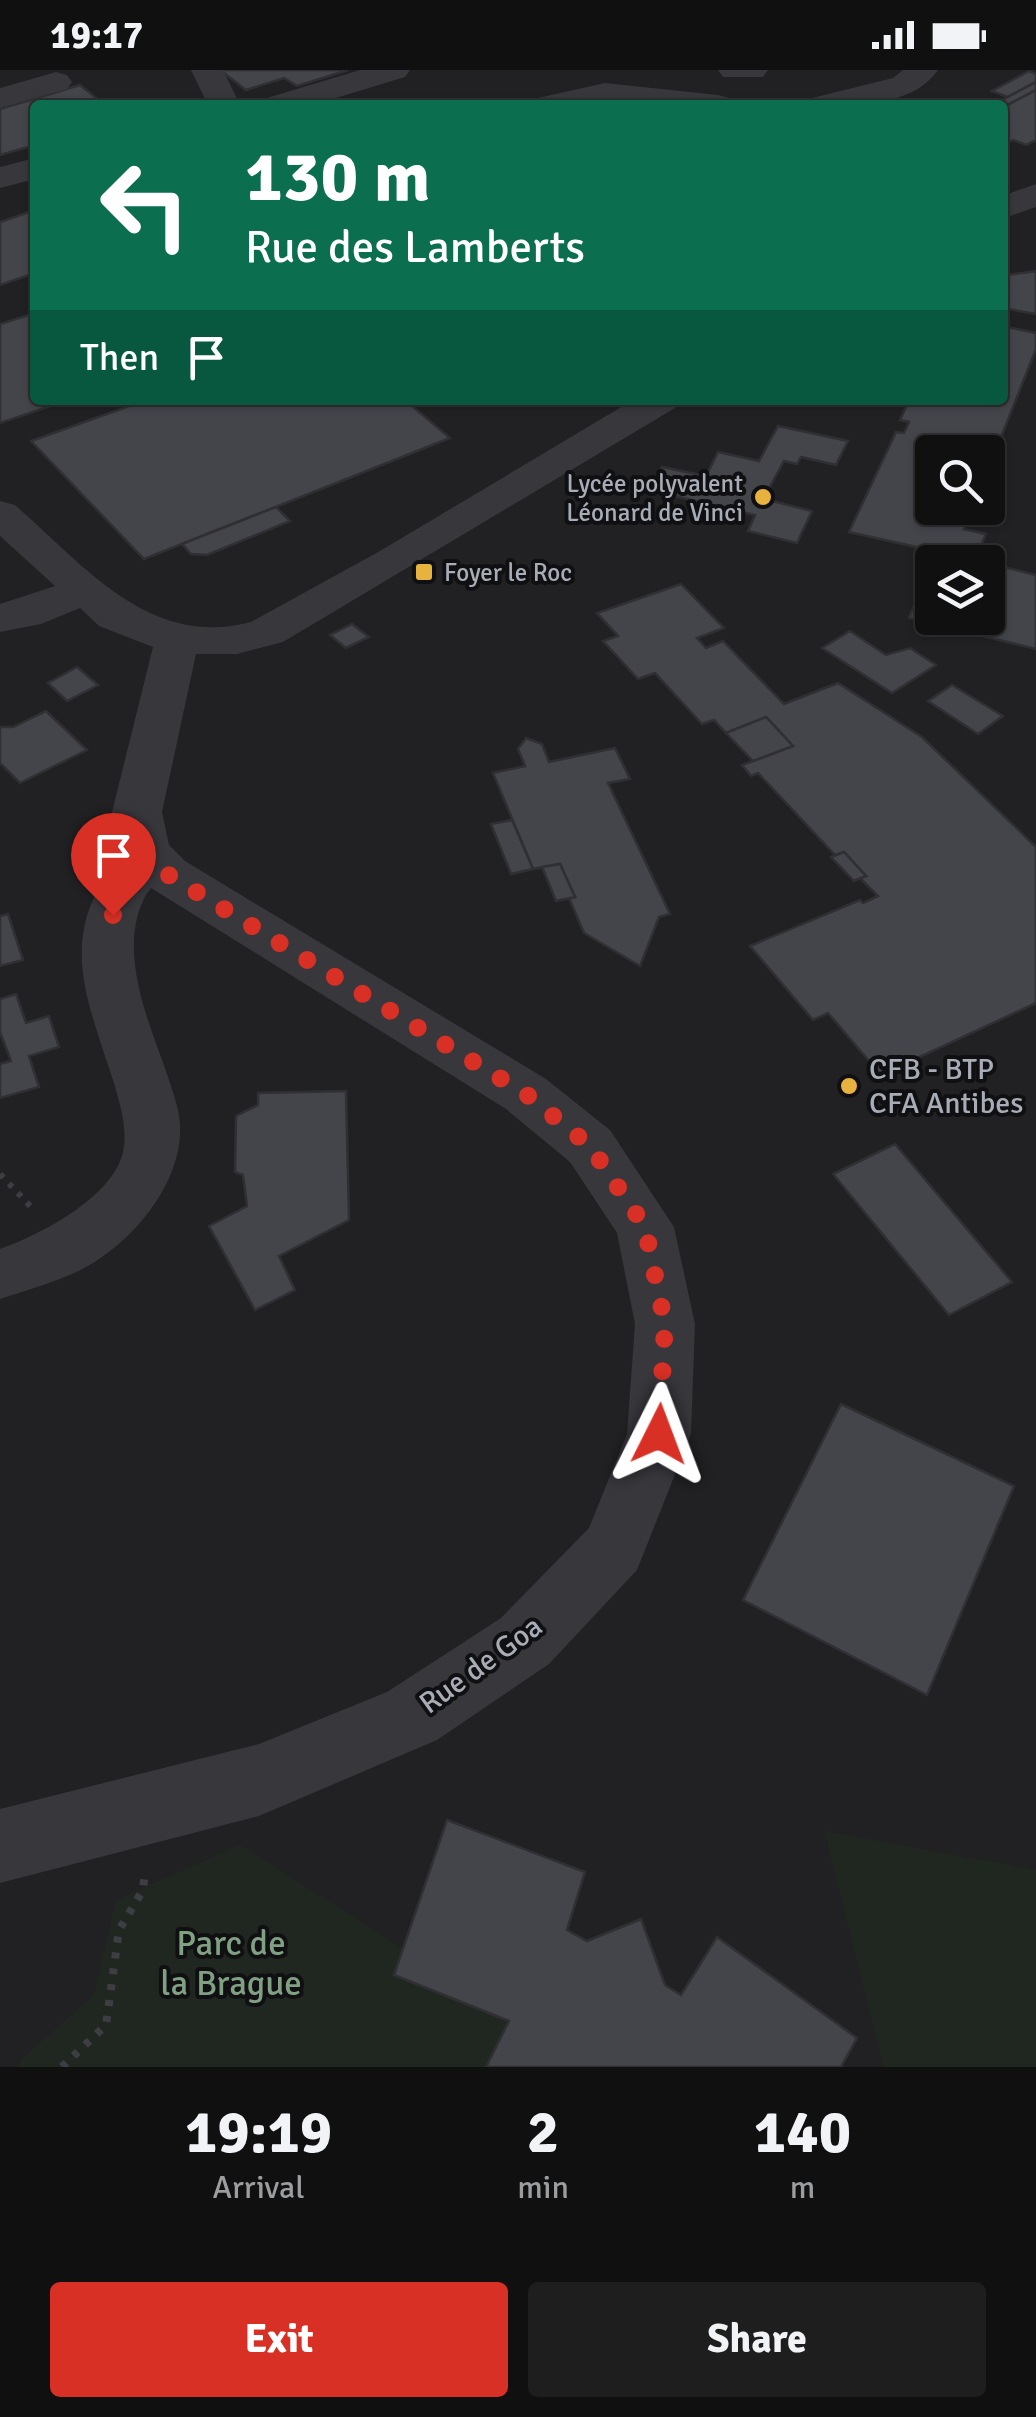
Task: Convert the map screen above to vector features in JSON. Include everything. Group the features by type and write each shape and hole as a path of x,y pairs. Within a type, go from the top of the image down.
{"street":[{"path":"207,70 222,100"},
{"path":"295,100 394,70"},
{"path":"618,95 674,70"},
{"path":"734,70 752,70"},
{"path":"844,100 904,85 922,70"},
{"path":"0,98 56,82"},
{"path":"570,100 590,95 668,100"},
{"path":"0,178 30,169"},
{"path":"1008,206 1036,194"},
{"path":"0,514 114,616 177,640 238,640 268,632 653,405"},
{"path":"0,618 25,614 86,590"},
{"path":"0,1274 55,1254 124,1206 152,1154 150,1110 109,986 107,937 119,892 148,857 140,836 138,812 177,640"},
{"name":"Rue de Goa","path":"0,1846 259,1780 412,1716 525,1641 614,1548 659,1434 665,1324 645,1227 590,1146 526,1094 167,874 148,857"}],"path":[{"path":"0,1174 36,1212"},
{"path":"62,2067 106,2024 119,1930 143,1890 152,1810"}],"shaded area":[{"path":"0,70 1036,70 1036,2067 0,2067"}],"green space":[{"path":"824,1831 1036,1870 1036,2067 884,2067"},
{"name":"Parc de la Brague","path":"240,1845 589,2067 18,2067 22,2059 94,1995 116,1900"}],"building":[{"path":"220,70 348,70 297,86 284,78 246,90"},
{"path":"1029,71 1036,74 1036,82 1007,97 992,91"},
{"path":"1036,82 1036,90 1008,105 1008,100 1002,100"},
{"path":"80,85 99,100 30,100"},
{"path":"1036,90 1036,140 1026,145 1013,140 1008,143 1008,105"},
{"path":"30,100 30,146 0,155 0,109"},
{"path":"30,212 30,275 0,285 0,222"},
{"path":"1036,271 1036,314 1008,309 1008,275"},
{"path":"30,315 30,405 53,405 0,423 0,324"},
{"path":"1008,327 1036,333 1036,349 1002,435 915,435 915,525 966,525 964,529 986,534 981,545 915,547 849,532 896,432 904,433 909,422 900,420 907,405 1008,405"},
{"path":"132,405 411,405 450,438 144,559 31,441"},
{"path":"778,426 848,441 836,465 801,457 797,464 784,461 766,494 774,497 772,501 812,511 797,543 748,531 755,515 649,490 662,467 706,476 718,452 759,461"},
{"path":"276,507 290,521 207,555 191,554 182,544"},
{"path":"1005,567 1036,575 1036,649 979,635 1005,635"},
{"path":"681,584 724,628 697,638 706,648 723,641 784,704 838,683 922,737 1036,847 1036,1003 881,1075 828,1013 813,1020 750,946 878,896 860,878 866,876 844,852 835,855 758,773 751,776 742,765 793,746 766,717 726,733 714,720 702,724 655,673 638,679 603,641 618,636 597,613"},
{"path":"352,624 369,637 346,648 330,635"},
{"path":"850,631 886,655 910,648 936,665 892,693 822,648"},
{"path":"77,667 98,685 67,701 48,683"},
{"path":"952,685 1003,716 978,734 928,701"},
{"path":"46,711 87,750 20,783 0,763 0,727 13,727"},
{"path":"766,717 793,746 753,761 726,733"},
{"path":"526,738 542,744 549,762 615,748 630,779 608,783 670,914 659,917 640,966 584,933 569,898 575,897 560,864 533,869 493,773 525,766 518,749"},
{"path":"512,820 533,869 511,874 491,824"},
{"path":"844,852 866,876 854,881 831,857"},
{"path":"560,864 575,897 556,901 542,867"},
{"path":"8,914 23,960 0,966 0,916"},
{"path":"16,994 26,1023 49,1016 59,1047 29,1056 39,1087 0,1098 0,1064 11,1061 0,1032 0,999"},
{"path":"346,1091 349,1220 279,1256 295,1290 255,1310 209,1226 247,1206 243,1175 235,1172 236,1116 258,1105 258,1093"},
{"path":"895,1144 1012,1282 949,1315 833,1174"},
{"path":"841,1404 1014,1486 927,1695 743,1600"},
{"path":"447,1820 585,1872 567,1930 587,1941 641,1919 665,1985 681,1995 717,1937 857,2038 841,2067 486,2067 509,2021 394,1975"}],"place":[{"name":"Lycée polyvalent Léonard de Vinci","path":"763,497"},
{"name":"Foyer le Roc","path":"424,572"},
{"name":"CFB - BTP CFA Antibes","path":"849,1086"}],"route":[{"path":"113,915 119,892 148,857 167,874 526,1094 590,1146 645,1227 665,1324 659,1434"}]}
